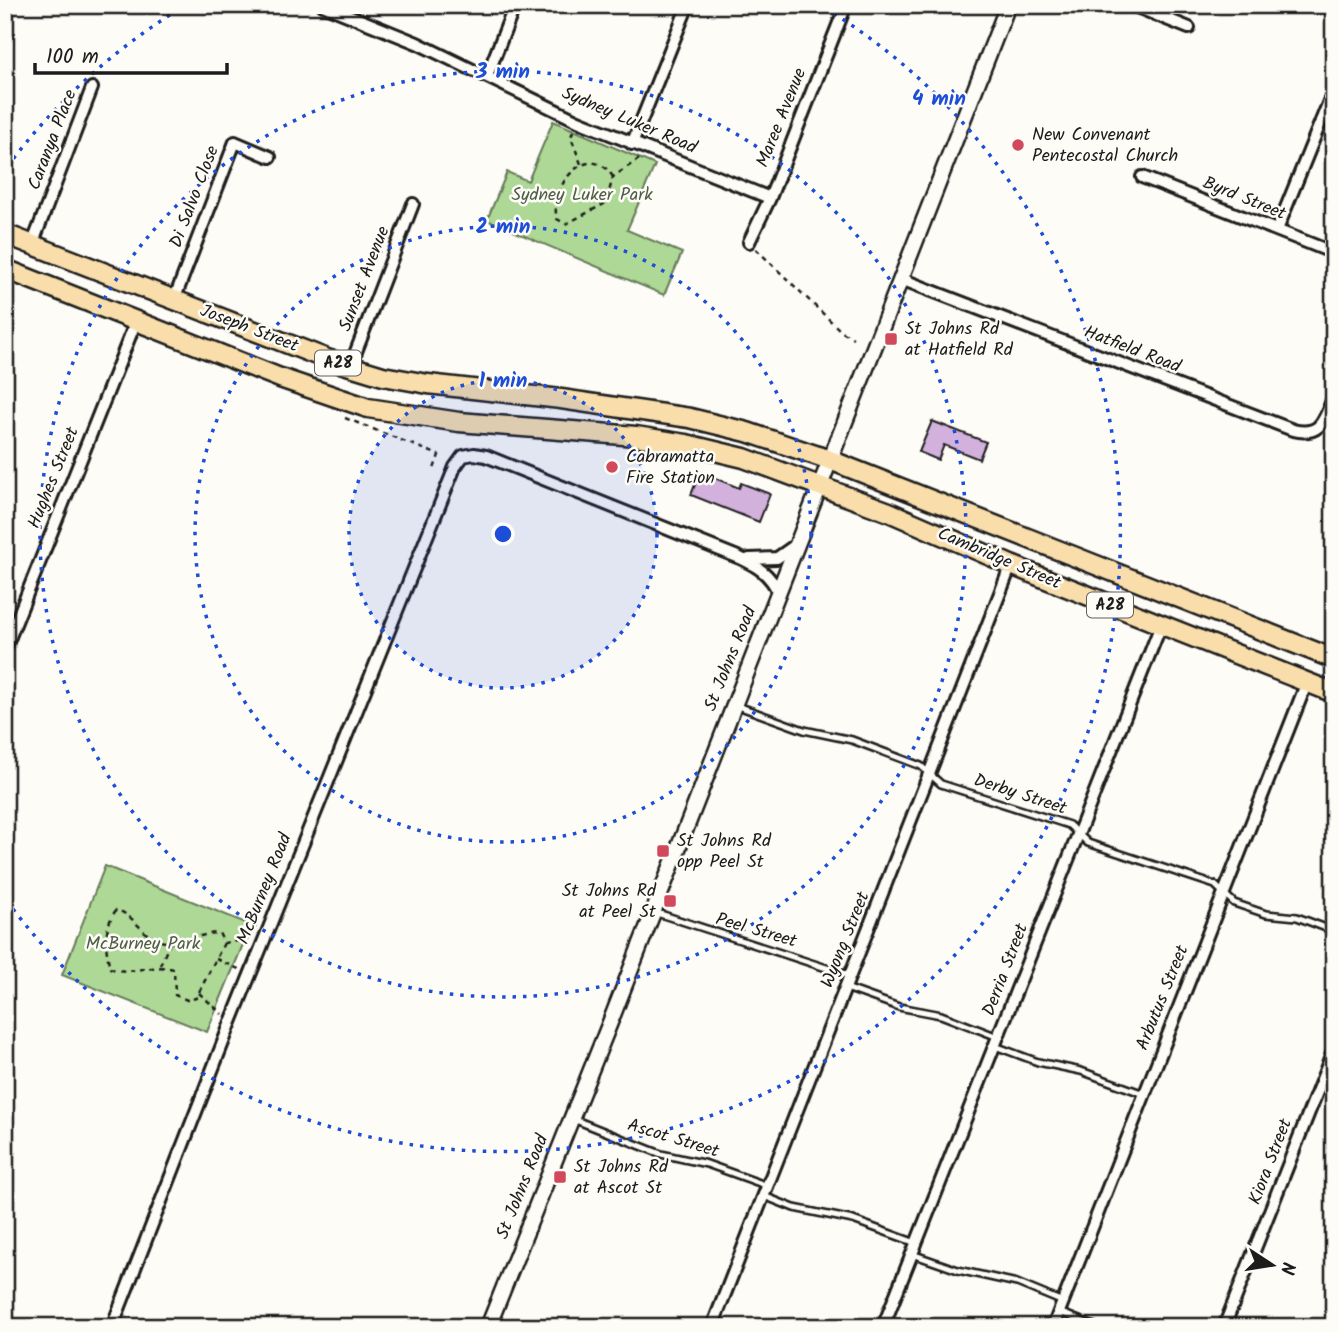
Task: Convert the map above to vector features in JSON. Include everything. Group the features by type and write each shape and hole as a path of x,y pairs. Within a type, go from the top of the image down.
{"highway":[{"name":"Joseph Street","path":"5,234 350,367 428,384 690,418 747,432 830,460"},
{"name":"Joseph Street","path":"5,269 292,383 368,408 471,423 636,436 686,443 744,458 820,485"},
{"name":"Cambridge Street","path":"830,460 1334,659"},
{"name":"Cambridge Street","path":"820,485 1011,565 1334,693"}],"main road":[{"name":"St Johns Road","path":"490,1324 1008,5"}],"street":[{"name":"Sydney Luker Road","path":"323,5 342,9 417,43 578,121 769,198"},
{"path":"487,75 515,5"},
{"path":"632,144 688,5"},
{"name":"Maree Avenue","path":"749,242 846,5"},
{"path":"1132,5 1189,27"},
{"name":"Caranya Place","path":"32,245 92,88"},
{"path":"1277,230 1334,89"},
{"name":"Di Salvo Close","path":"174,300 235,142 270,158"},
{"name":"Byrd Street","path":"1142,177 1334,253"},
{"name":"Sunset Avenue","path":"350,367 413,204"},
{"name":"Hatfield Road","path":"901,279 1293,430 1306,433 1315,430 1321,425 1334,396"},
{"name":"Hughes Street","path":"5,649 135,321"},
{"name":"McBurney Road","path":"112,1327 231,1022 455,467 463,456 486,456 740,558"},
{"path":"740,558 776,558 797,544"},
{"path":"740,558 759,567 774,581 778,592"},
{"name":"Wyong Street","path":"712,1327 1011,565"},
{"name":"Derria Street","path":"883,1327 1161,625"},
{"name":"Arbutus Street","path":"1053,1327 1307,682"},
{"name":"Kiora Street","path":"1224,1327 1334,1049"},
{"path":"490,1324 506,1327"}],"lane":[{"name":"Derby Street","path":"733,704 804,730 852,740 921,766 941,784 1069,825 1088,843 1215,885 1234,903 1266,914 1297,917 1334,931"},
{"name":"Peel Street","path":"653,912 851,976"},
{"path":"846,988 899,1007 941,1015 1038,1062 1081,1071 1144,1094"},
{"name":"Ascot Street","path":"570,1118 661,1154 707,1164 766,1191 794,1208 853,1220 916,1243"},
{"path":"911,1254 1017,1283 1097,1327"}],"path":[{"path":"578,121 571,137 581,164"},
{"path":"613,177 628,168 647,149"},
{"path":"581,164 601,166 610,171 613,177 606,203 566,224 556,219 555,198 562,184 581,164"},
{"path":"749,242 842,332 853,338"},
{"path":"434,469 439,455"},
{"path":"116,910 124,912 154,939 170,943 219,933 224,943 196,998 187,1000 175,995 174,969 160,965 120,972 110,968 104,945 109,919 116,910"},
{"path":"224,943 265,938"},
{"path":"160,965 170,943"},
{"path":"216,959 250,975"},
{"path":"199,993 231,1022"}],"green space":[{"name":"Sydney Luker Park","path":"553,121 655,165 627,230 682,253 664,295 487,220 507,172 528,181"},
{"name":"McBurney Park","path":"105,866 251,925 207,1032 62,975"}],"building":[{"path":"932,421 986,442 979,459 944,445 938,460 919,452"},
{"name":"Cabramatta Fire Station","path":"700,472 739,488 741,483 770,494 759,522 691,495"}],"place":[{"name":"New Convenant Pentecostal Church","path":"1018,145"},
{"name":"St Johns Rd at Hatfield Rd","path":"891,339"},
{"name":"Cabramatta Fire Station","path":"612,467"},
{"name":"St Johns Rd opp Peel St","path":"663,851"},
{"name":"St Johns Rd at Peel St","path":"670,901"},
{"name":"St Johns Rd at Ascot St","path":"560,1177"}]}
